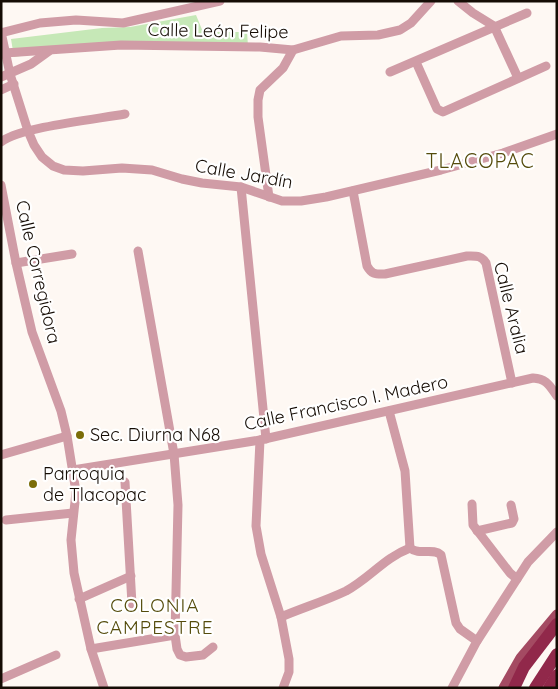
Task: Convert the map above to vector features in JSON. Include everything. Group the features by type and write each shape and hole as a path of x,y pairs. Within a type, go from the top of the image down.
{"highway":[{"path":"514,688 524,667 557,624"},
{"path":"519,688 557,634"},
{"path":"535,688 557,654"},
{"path":"549,688 557,675"}],"main road":[{"path":"504,688 521,658 557,615"}],"street":[{"path":"1,33 40,23 76,20 123,23 196,4 220,1"},
{"name":"Calle León Felipe","path":"5,53 121,45 293,50 341,36 378,35 400,30 411,23 431,1"},
{"path":"458,1 494,26 518,78"},
{"path":"390,72 527,13"},
{"name":"Calle Jardín","path":"1,33 5,53 6,75 14,84 34,145 42,157 53,166 64,170 83,171 122,168 152,170 195,182 241,187 282,201 301,201 353,191 440,170 503,153 557,134"},
{"path":"6,75 31,64 51,50"},
{"path":"269,197 258,117 258,100 260,90 283,68 293,50"},
{"path":"416,62 438,110 443,112 546,66"},
{"path":"1,90 14,84"},
{"path":"1,142 7,137 28,131 125,114"},
{"name":"Calle Corregidora","path":"1,185 3,203 32,332 61,411 68,436 76,492 71,540 74,573 90,649 104,688"},
{"path":"241,187 263,440 256,526 258,540 281,617 289,665 289,672 282,688"},
{"name":"Calle Aralia","path":"353,191 367,266 370,272 385,274 467,256 483,258 486,263 512,383"},
{"path":"138,251 174,454 178,505 175,635 177,649 180,655 186,657 203,655 213,647"},
{"path":"16,263 72,254"},
{"name":"Calle Francisco I. Madero","path":"73,470 263,440 533,378 542,378 557,396"},
{"path":"389,412 404,471 410,548 414,552 436,552 441,555 456,623 460,629 477,641"},
{"path":"1,455 68,436"},
{"path":"125,482 132,604"},
{"path":"472,504 473,525 516,579"},
{"path":"477,531 512,523 514,518 511,505"},
{"path":"6,520 74,513"},
{"path":"452,688 477,641 516,579 528,562 557,532"},
{"path":"281,617 346,591 386,560 410,548"},
{"path":"79,599 131,576"},
{"path":"90,649 175,635"},
{"path":"1,679 56,655"}],"green space":[{"path":"196,15 203,32 247,32 248,46 78,48 14,57 11,39 102,28 130,27"}],"place":[{"name":"Sec. Diurna N68","path":"80,435"},
{"name":"Parroquia de Tlacopac","path":"33,484"}],"district":[{"name":"TLACOPAC","path":"480,161"},
{"name":"COLONIA CAMPESTRE","path":"155,616"}]}
